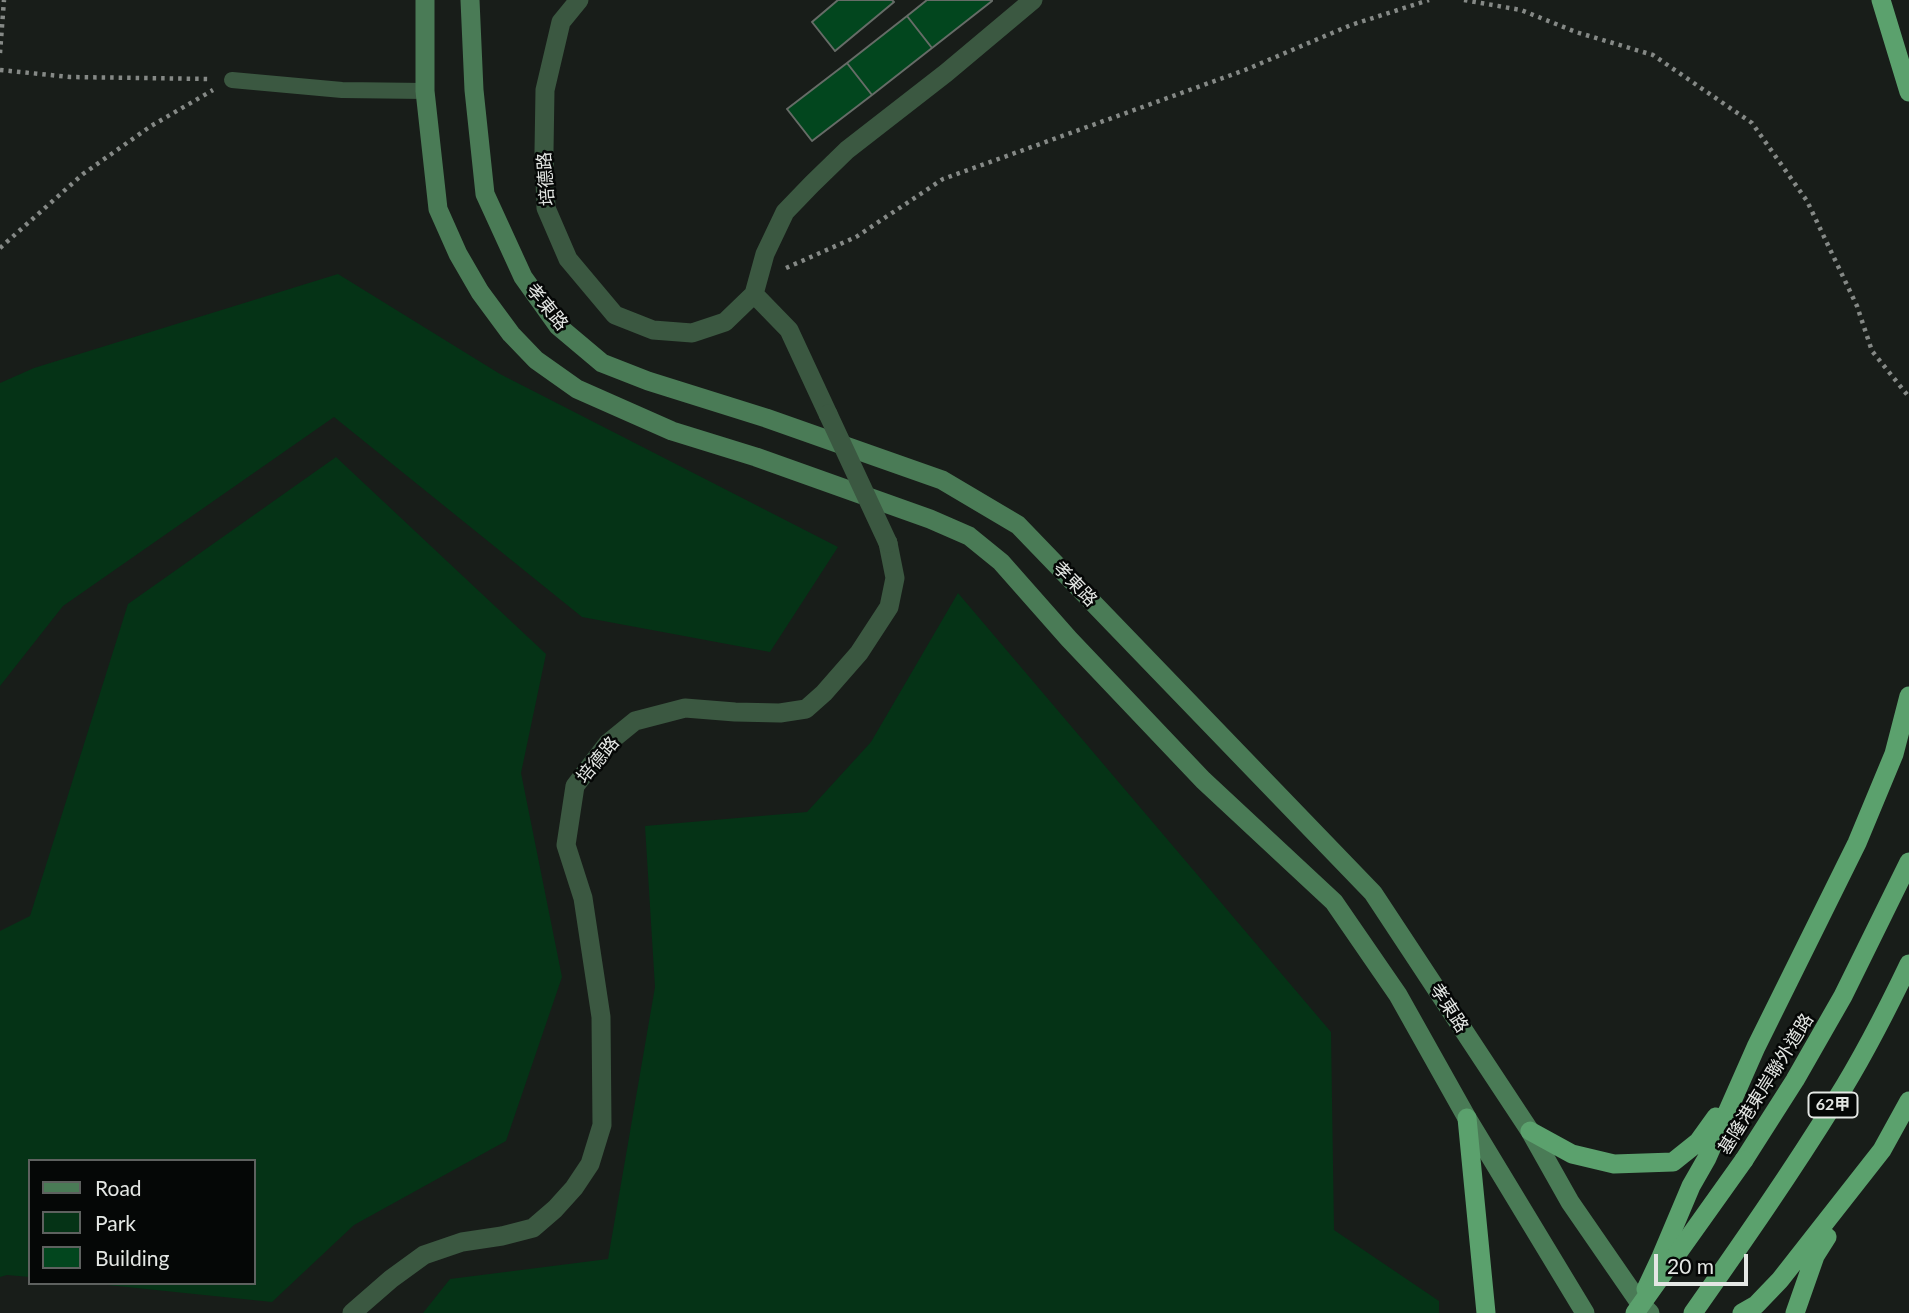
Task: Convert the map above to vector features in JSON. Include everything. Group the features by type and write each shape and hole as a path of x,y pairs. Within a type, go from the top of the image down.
{"highway":[{"path":"1881,0 1909,92"},
{"path":"1530,1130 1572,1154 1614,1164 1673,1162 1698,1142 1721,1110 1756,1047 1857,844 1894,754 1909,696"},
{"name":"基隆港東岸聯外道路","path":"1641,1310 1744,1160 1795,1080 1843,996 1909,862"},
{"name":"62甲","path":"1693,1313 1837,1099 1884,1016 1909,964"},
{"path":"1641,1310 1690,1186 1707,1158 1756,1047"},
{"path":"1795,1313 1815,1256 1882,1150 1909,1101"},
{"path":"1467,1118 1486,1313"},
{"path":"1742,1313 1756,1305 1780,1280 1882,1150"}],"main road":[{"name":"孝東路","path":"425,0 425,91 438,209 458,254 480,292 511,334 536,360 578,389 672,431 756,457 930,519 969,536 1001,562 1069,639 1203,780 1334,902 1398,995 1467,1118 1585,1313"},
{"name":"孝東路","path":"470,0 474,90 485,194 523,277 558,326 602,363 942,480 1018,525 1373,893 1530,1130 1570,1202 1641,1310"}],"street":[{"name":"培德路","path":"352,1313 424,1255 462,1242 533,1228 574,1188 590,1164 602,1125 601,1017 583,898 566,845 575,786 608,743 635,722 685,708 780,713 806,709 859,653 888,607 895,578 888,543 789,330 754,294 725,322 692,333 653,330 615,315 568,259 546,208 545,90 561,22 579,0"},
{"path":"754,294 765,254 785,212 847,150 946,73 1032,0"}],"lane":[{"path":"232,80 342,90 425,91"}],"path":[{"path":"0,52 4,0"},
{"path":"754,294 783,270 856,236 943,179 1245,70 1351,25 1429,0"},
{"path":"1464,0 1521,10 1576,32 1653,55 1752,123 1807,201 1857,306 1872,351 1909,397"},
{"path":"0,70 70,77 232,80"},
{"path":"0,248 83,174 151,126 232,80"}],"green space":[{"path":"338,274 500,374 838,547 770,652 582,617 334,417 63,606 0,686 0,383 34,368"},
{"path":"336,457 546,654 521,773 562,977 506,1141 354,1225 272,1302 107,1285 256,1285 256,1159 28,1159 28,1277 0,1277 0,931 30,916 128,604"},
{"path":"958,593 1331,1032 1334,1230 1439,1301 1439,1313 423,1313 450,1279 608,1259 655,987 645,826 807,812 871,742"}],"building":[{"path":"838,0 894,2 835,51 812,22"},
{"path":"927,0 992,1 932,48 907,16"},
{"path":"907,16 932,48 872,95 847,63"},
{"path":"847,63 872,95 812,141 787,109"}]}
